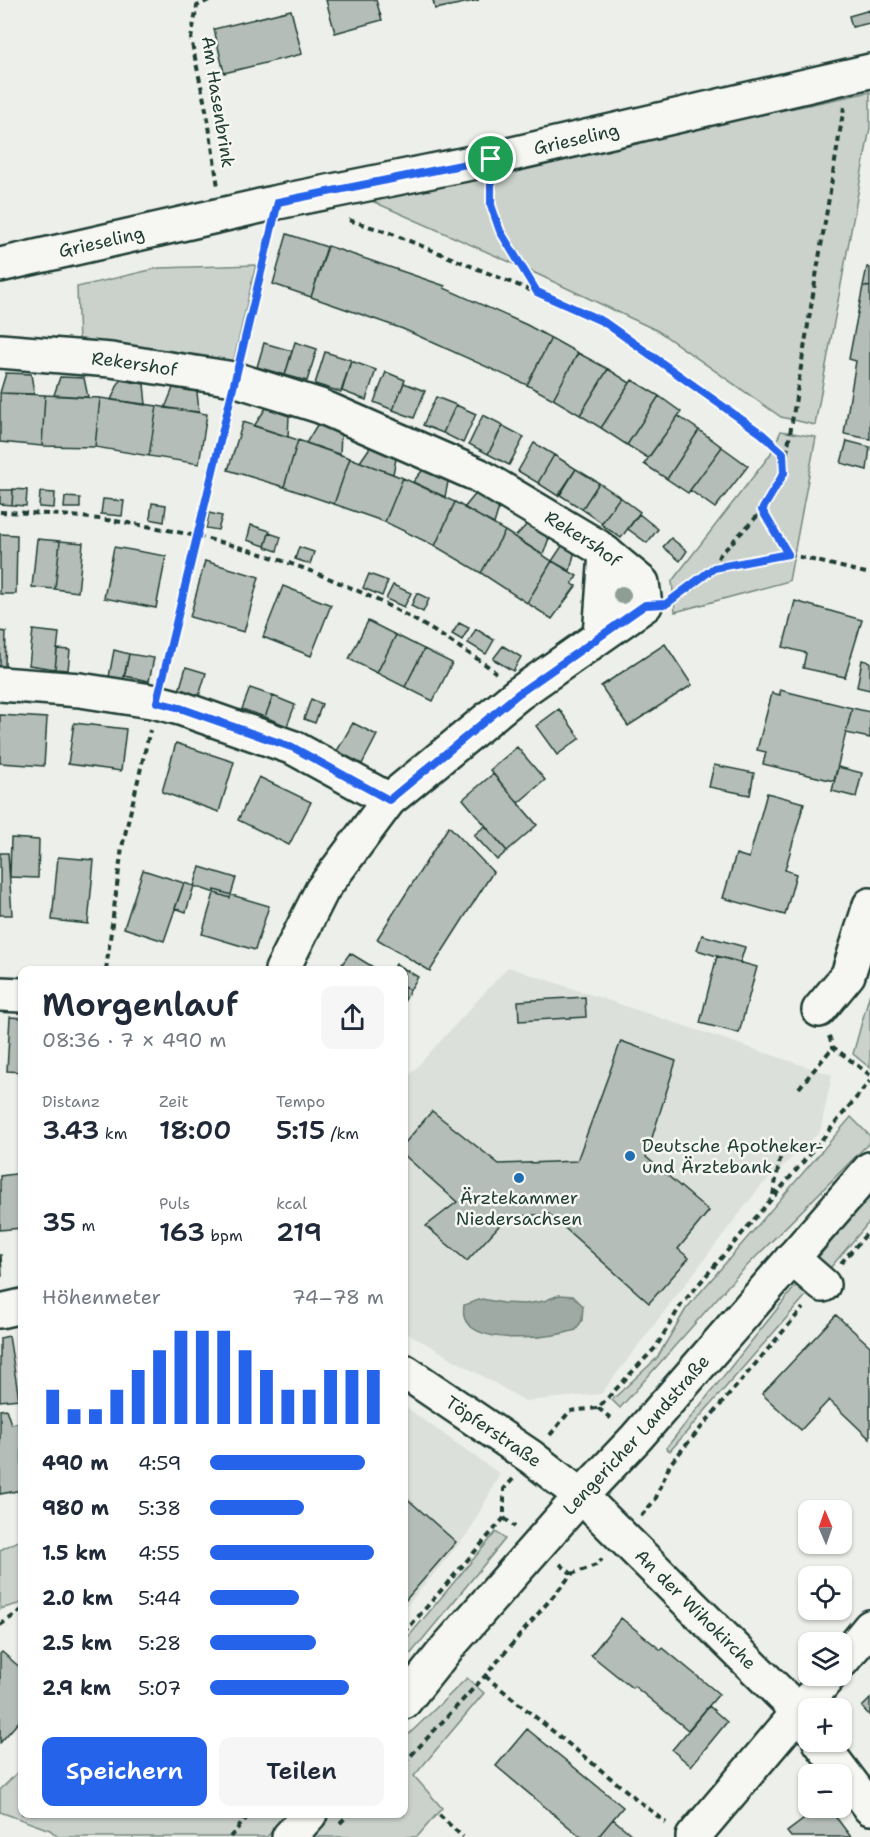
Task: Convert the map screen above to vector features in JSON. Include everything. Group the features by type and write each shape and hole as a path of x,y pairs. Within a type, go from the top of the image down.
{"street":[{"name":"Grieseling","path":"0,265 278,202 491,159 860,73"},
{"name":"Rekershof","path":"0,351 111,360 234,379 320,406 478,475 606,553 642,583 645,605"},
{"path":"600,636 606,553"},
{"path":"284,966 322,890 389,800 518,694 645,605"},
{"path":"0,684 80,690 157,702 180,708 294,748 389,800"},
{"path":"819,1010 848,975 870,905"},
{"path":"0,994 18,995"},
{"name":"Lengericher Landstraße","path":"408,1697 447,1647 581,1496 636,1438 870,1169"},
{"path":"792,1258 823,1285"},
{"path":"0,1311 18,1307"},
{"name":"Töpferstraße","path":"408,1374 531,1457 581,1496"},
{"name":"An der Wihokirche","path":"581,1496 798,1714"},
{"path":"852,1649 870,1628"},
{"path":"684,1833 798,1724"},
{"path":"828,1752 870,1808"},
{"path":"290,1837 307,1818"}],"path":[{"name":"Am Hasenbrink","path":"209,0 197,6 192,39 208,119 223,215"},
{"path":"714,568 718,556 762,510 784,473 860,73"},
{"path":"491,159 491,205 500,231 537,292"},
{"path":"107,966 122,847 278,202"},
{"path":"345,218 390,233 537,292 604,322 762,434 783,453 784,473"},
{"path":"762,510 788,554"},
{"path":"0,512 99,519 197,535 279,560 360,591 430,628 495,671 518,694"},
{"path":"645,605 666,604 714,568 788,554 870,574"},
{"path":"819,1010 833,1047 870,1075"},
{"path":"800,1088 833,1047"},
{"path":"570,1411 597,1408 656,1347 681,1305 870,1081"},
{"path":"773,1196 782,1149"},
{"path":"655,1500 670,1464 870,1230"},
{"path":"408,1628 504,1518 504,1490"},
{"path":"408,1759 485,1676 572,1574 596,1565"},
{"path":"0,1625 18,1613"},
{"path":"485,1676 684,1833"},
{"path":"439,1815 463,1837"},
{"path":"230,1837 247,1818"}],"shaded area":[{"path":"870,92 870,128 815,425 781,417 658,331 537,274 365,198"},
{"path":"256,265 232,368 79,343 77,287 159,268"},
{"path":"781,431 816,437 789,581 675,612 672,581 770,455"},
{"path":"508,967 832,1075 820,1132 759,1188 601,1394 525,1401 408,1333 408,1077"},
{"path":"870,993 870,1068 853,1054"},
{"path":"851,1117 870,1136 870,1142 735,1278 620,1408 612,1400 657,1358 686,1309"},
{"path":"870,1194 870,1221 825,1274 813,1264"},
{"path":"798,1283 809,1292 670,1451 666,1448"},
{"path":"559,1295 573,1296 583,1306 582,1320 576,1330 537,1337 506,1337 479,1332 468,1324 464,1316 464,1305 482,1299 525,1304 544,1301"},
{"path":"408,1409 500,1474 469,1532 408,1604"},
{"path":"496,1532 505,1539 408,1657 408,1637"},
{"path":"18,1541 18,1604 0,1609 0,1550"},
{"path":"467,1678 484,1693 414,1776 442,1808 417,1837 308,1837 325,1818 408,1818 408,1735"},
{"path":"18,1772 18,1818 283,1818 267,1837 58,1837 50,1830 0,1812 0,1790"}],"building":[{"path":"326,0 376,0 382,20 335,33"},
{"path":"433,0 479,0 435,9"},
{"path":"291,10 302,54 224,73 214,29"},
{"path":"870,10 870,23 852,27 849,16"},
{"path":"287,234 327,247 311,297 273,284"},
{"path":"328,246 445,286 444,288 551,338 527,385 403,329 311,297"},
{"path":"867,267 870,268 870,287 863,286"},
{"path":"863,286 870,287 870,439 844,434 856,361 849,359"},
{"path":"551,338 578,353 553,399 527,385"},
{"path":"295,342 317,349 307,381 285,375"},
{"path":"264,343 292,351 285,375 257,367"},
{"path":"325,352 351,360 341,392 315,384"},
{"path":"578,353 608,369 580,415 553,399"},
{"path":"351,361 376,370 366,400 342,391"},
{"path":"608,369 630,383 601,428 580,415"},
{"path":"386,372 405,380 393,410 374,402"},
{"path":"6,373 31,374 34,394 0,393"},
{"path":"60,377 84,378 88,397 54,395"},
{"path":"120,380 144,384 146,405 111,400"},
{"path":"632,380 659,396 627,445 601,428"},
{"path":"404,383 425,391 414,418 393,410"},
{"path":"173,388 197,392 199,412 165,408"},
{"path":"0,393 45,395 42,446 0,442"},
{"path":"45,395 100,398 95,447 42,446"},
{"path":"659,396 681,412 648,458 627,445"},
{"path":"436,397 456,405 443,433 423,425"},
{"path":"100,398 157,406 149,456 95,447"},
{"path":"456,405 476,414 463,443 443,433"},
{"path":"157,406 207,414 199,464 149,456"},
{"path":"266,408 289,416 288,437 254,426"},
{"path":"483,415 503,425 488,454 469,444"},
{"path":"678,416 699,430 667,479 644,464"},
{"path":"243,422 298,440 284,487 228,470"},
{"path":"317,425 341,432 340,455 306,443"},
{"path":"503,426 524,437 509,465 488,454"},
{"path":"699,430 722,447 688,493 667,479"},
{"path":"298,440 350,458 334,504 284,487"},
{"path":"847,441 870,447 867,470 841,463"},
{"path":"373,443 397,454 393,474 360,462"},
{"path":"534,443 554,455 538,483 518,471"},
{"path":"722,447 748,466 715,508 690,490"},
{"path":"554,455 576,469 558,496 538,483"},
{"path":"350,458 403,478 385,522 334,504"},
{"path":"426,466 449,477 445,497 413,482"},
{"path":"576,469 599,483 582,509 560,495"},
{"path":"403,478 455,502 435,546 385,522"},
{"path":"599,483 620,497 602,523 582,509"},
{"path":"13,489 27,490 26,506 12,505"},
{"path":"0,490 13,490 12,505 0,504"},
{"path":"478,491 500,504 494,524 464,508"},
{"path":"40,492 55,493 54,508 39,507"},
{"path":"65,497 80,498 80,508 64,508"},
{"path":"620,497 640,512 621,538 601,524"},
{"path":"103,499 124,501 122,516 101,514"},
{"path":"455,502 505,531 481,573 435,546"},
{"path":"152,503 166,505 164,522 150,519"},
{"path":"209,513 222,516 218,530 206,528"},
{"path":"639,514 658,529 647,543 628,529"},
{"path":"530,521 550,535 543,555 515,537"},
{"path":"251,525 270,531 265,546 247,540"},
{"path":"505,531 552,561 527,603 481,573"},
{"path":"269,533 281,537 277,551 265,547"},
{"path":"0,534 17,535 16,594 0,594"},
{"path":"671,538 687,551 680,561 663,547"},
{"path":"37,539 60,541 55,589 32,587"},
{"path":"60,541 83,543 78,592 55,589"},
{"path":"564,543 575,550 570,571 552,561"},
{"path":"114,547 166,556 156,608 104,598"},
{"path":"299,547 314,552 310,564 295,559"},
{"path":"205,561 259,577 244,632 190,617"},
{"path":"552,561 577,576 572,584 576,586 552,619 527,603"},
{"path":"369,574 388,581 382,596 363,588"},
{"path":"393,585 411,593 404,607 386,599"},
{"path":"283,586 331,605 311,656 263,637"},
{"path":"417,593 429,599 423,612 411,606"},
{"path":"795,601 862,620 845,677 803,668 806,653 783,647"},
{"path":"368,621 396,635 377,673 349,659"},
{"path":"459,623 469,628 462,640 452,634"},
{"path":"476,629 494,640 486,654 468,643"},
{"path":"33,630 59,633 55,669 29,665"},
{"path":"0,631 6,632 5,667 0,667"},
{"path":"396,635 424,649 405,687 377,673"},
{"path":"665,644 692,685 628,726 601,686"},
{"path":"503,646 521,657 513,671 493,659"},
{"path":"57,649 70,650 68,670 55,669"},
{"path":"424,649 452,663 433,701 405,687"},
{"path":"114,650 129,654 124,679 109,677"},
{"path":"129,654 154,658 149,681 124,676"},
{"path":"862,660 870,662 870,690 857,687"},
{"path":"186,667 206,673 199,696 179,691"},
{"path":"250,688 273,696 265,717 242,709"},
{"path":"780,690 852,708 834,781 763,764 766,752 757,750 772,693 780,695"},
{"path":"273,696 295,705 287,726 265,717"},
{"path":"311,699 322,704 315,723 304,719"},
{"path":"852,708 870,712 870,738 846,733"},
{"path":"559,709 580,738 557,755 536,726"},
{"path":"0,715 47,718 44,766 0,763"},
{"path":"74,723 126,729 121,771 68,764"},
{"path":"353,723 377,735 362,764 337,751"},
{"path":"176,743 234,762 219,812 162,792"},
{"path":"517,747 545,780 518,803 490,770"},
{"path":"714,765 754,773 750,795 709,787"},
{"path":"838,767 862,773 856,797 832,791"},
{"path":"493,774 537,825 507,851 463,799"},
{"path":"259,777 311,802 289,845 238,820"},
{"path":"767,793 804,803 785,870 796,874 785,915 723,898 736,854 749,858"},
{"path":"449,826 493,872 430,971 377,939"},
{"path":"485,826 507,851 497,860 474,835"},
{"path":"11,838 39,840 38,878 10,877"},
{"path":"0,853 8,853 12,915 0,915"},
{"path":"58,857 94,860 88,924 52,920"},
{"path":"200,867 236,878 230,898 194,886"},
{"path":"143,870 184,883 164,941 124,928"},
{"path":"184,883 194,886 186,912 175,908"},
{"path":"215,890 269,906 255,950 202,934"},
{"path":"702,935 745,947 740,963 697,950"},
{"path":"350,953 371,966 341,966"},
{"path":"717,956 757,967 739,1033 700,1023"},
{"path":"408,971 418,977 410,990 408,989"},
{"path":"585,997 586,1017 519,1021 518,1001"},
{"path":"10,1017 18,1018 18,1072 7,1071"},
{"path":"621,1041 676,1061 646,1157 709,1211 678,1249 689,1258 649,1303 549,1214 507,1217 467,1261 426,1226 457,1202 408,1159 408,1139 432,1111 499,1164 577,1161"},
{"path":"18,1174 18,1228 0,1230 0,1176"},
{"path":"1,1255 2,1276 0,1276"},
{"path":"836,1315 870,1346 870,1439 829,1400 801,1430 762,1394"},
{"path":"9,1336 18,1399 0,1401 0,1338"},
{"path":"6,1409 11,1424 18,1423 18,1491 0,1494 0,1410"},
{"path":"408,1500 456,1542 408,1597"},
{"path":"621,1618 661,1650 663,1648 719,1694 688,1730 591,1655"},
{"path":"2,1652 18,1666 18,1723 0,1743 0,1654"},
{"path":"870,1699 870,1716 862,1707"},
{"path":"709,1706 727,1722 691,1766 672,1750"},
{"path":"527,1729 623,1807 598,1837 581,1837 496,1766"},
{"path":"806,1818 837,1818 851,1837 791,1837 787,1832"},
{"path":"613,1819 631,1834 628,1837 598,1837"}],"place":[{"name":"Deutsche Apotheker- und Ärztebank","path":"630,1156"},
{"name":"Ärztekammer Niedersachsen","path":"519,1178"}],"route":[{"path":"491,159 491,205 500,231 537,292 604,322 762,434 783,453 784,473 762,510 788,554 714,568 666,604 645,605 518,694 389,800 294,748 157,702 278,202 491,159"}]}
